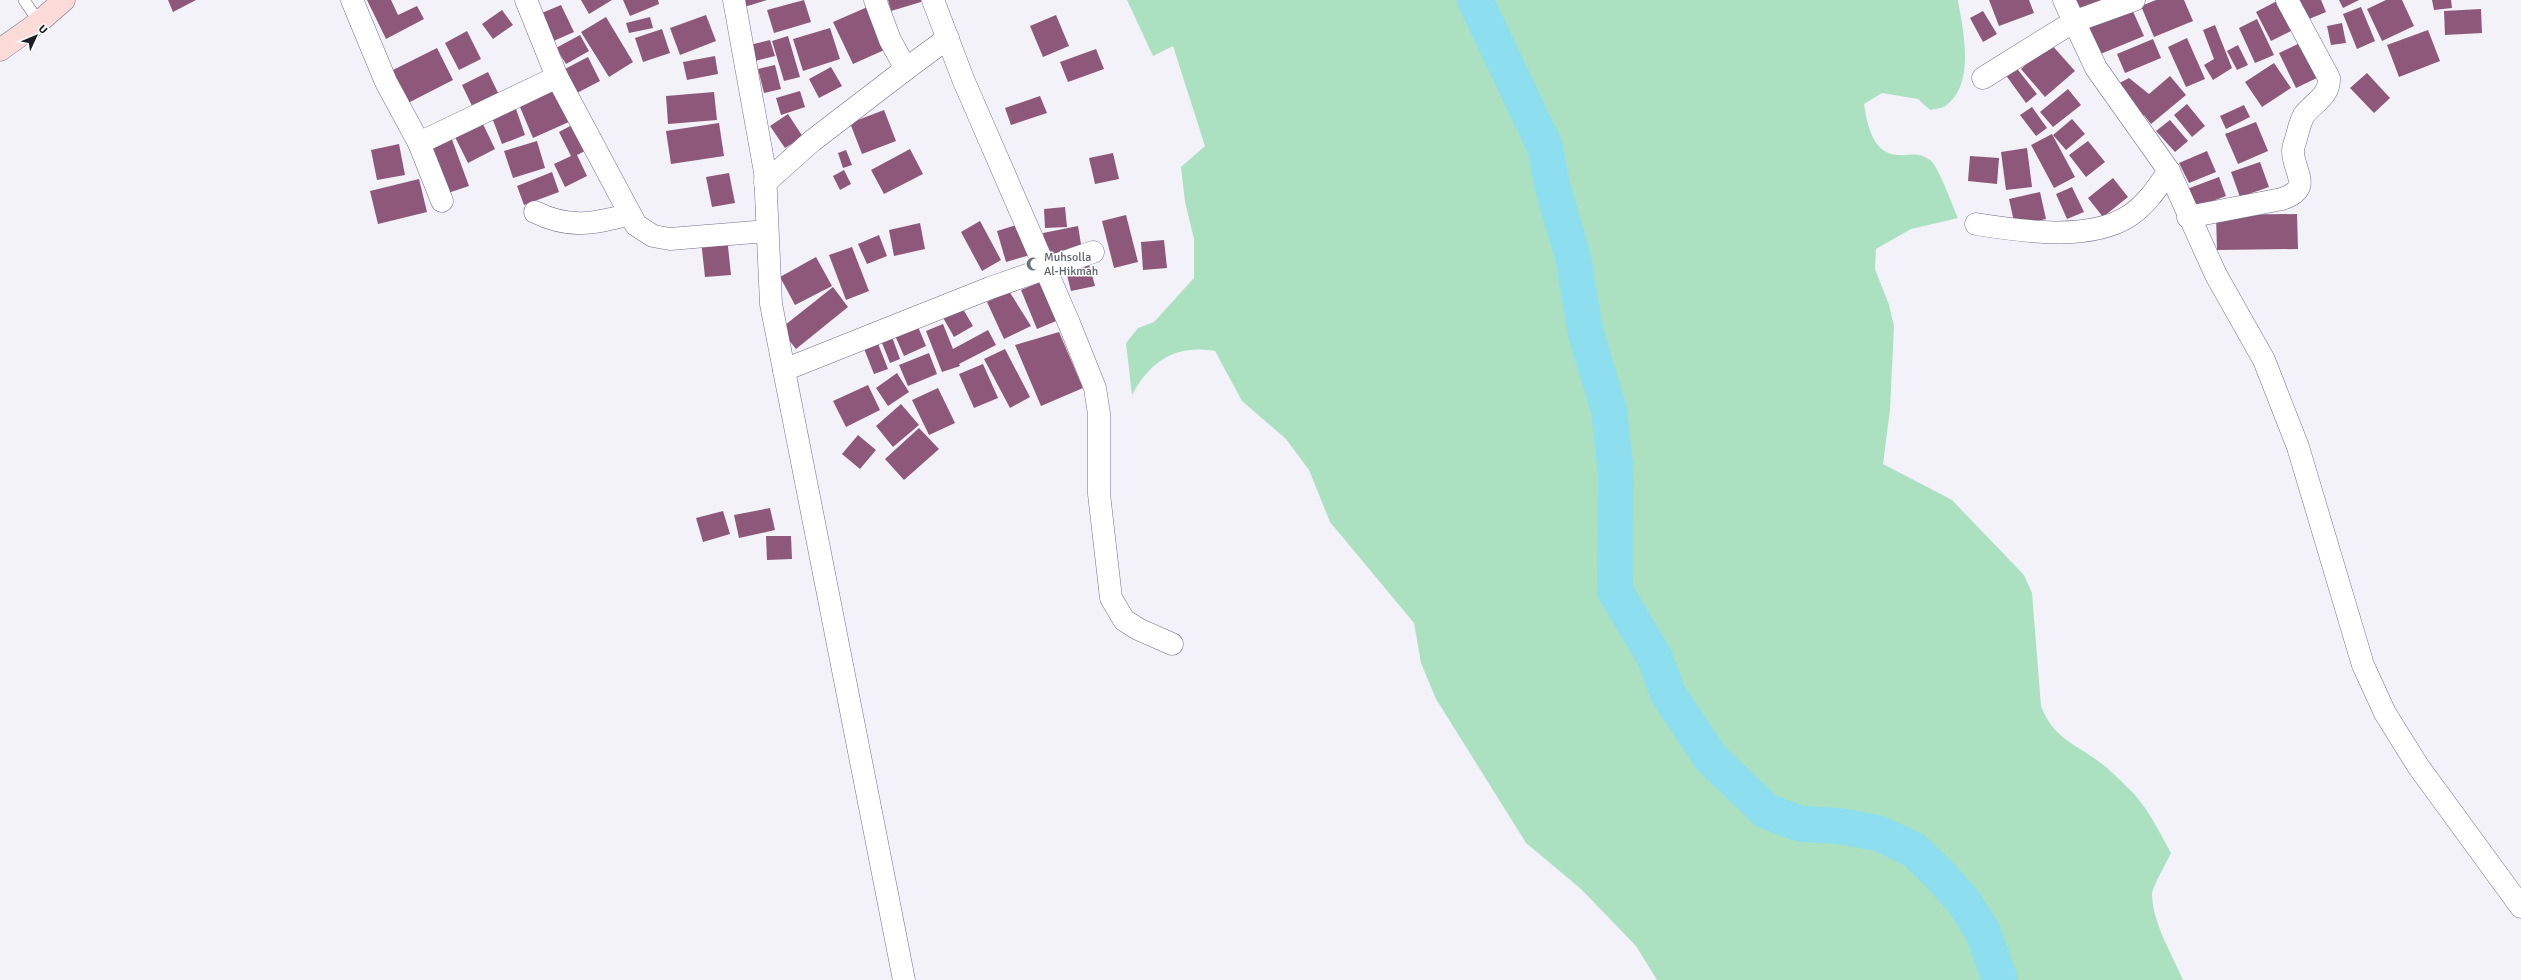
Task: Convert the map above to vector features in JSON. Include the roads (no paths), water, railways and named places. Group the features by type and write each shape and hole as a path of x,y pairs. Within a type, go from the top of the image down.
{"street":[{"path":"0,50 39,22 64,0"},
{"path":"352,0 386,82 419,143 442,201"},
{"path":"526,0 557,77 636,225 645,232 670,239 767,231"},
{"path":"734,0 765,183 771,304 904,980"},
{"path":"875,0 890,40 906,69"},
{"path":"933,0 1044,269 1069,323 1097,399 1100,414 1099,494 1112,598 1124,620 1138,629 1172,644"},
{"path":"2064,0 2073,22 2096,68 2169,172 2179,190 2188,217 2216,275 2264,360 2298,447 2363,665 2384,713 2418,766 2521,907"},
{"path":"1983,78 2073,22 2134,0"},
{"path":"2188,217 2282,199 2291,196 2298,189 2300,177 2293,151 2298,132 2304,116 2326,92 2329,78 2287,0"},
{"path":"765,183 812,141 948,38"},
{"path":"419,143 557,77"},
{"path":"1976,224 2025,230 2076,232 2096,228 2117,222 2134,212 2154,192 2169,172"},
{"path":"535,212 551,219 572,224 596,223 630,214"},
{"path":"784,370 1044,269 1093,252"}],"lane":[{"path":"24,0 39,22"}],"waterway":[{"path":"1475,0 1545,147 1552,185 1573,257 1586,334 1609,410 1616,474 1615,591 1655,658 1668,694 1710,757 1766,811 1801,824 1839,826 1878,833 1914,850 1939,874 1964,902 1983,932 2000,980"}],"place":[{"name":"Muhsolla Al-Hikmah","path":"1033,264"}]}
